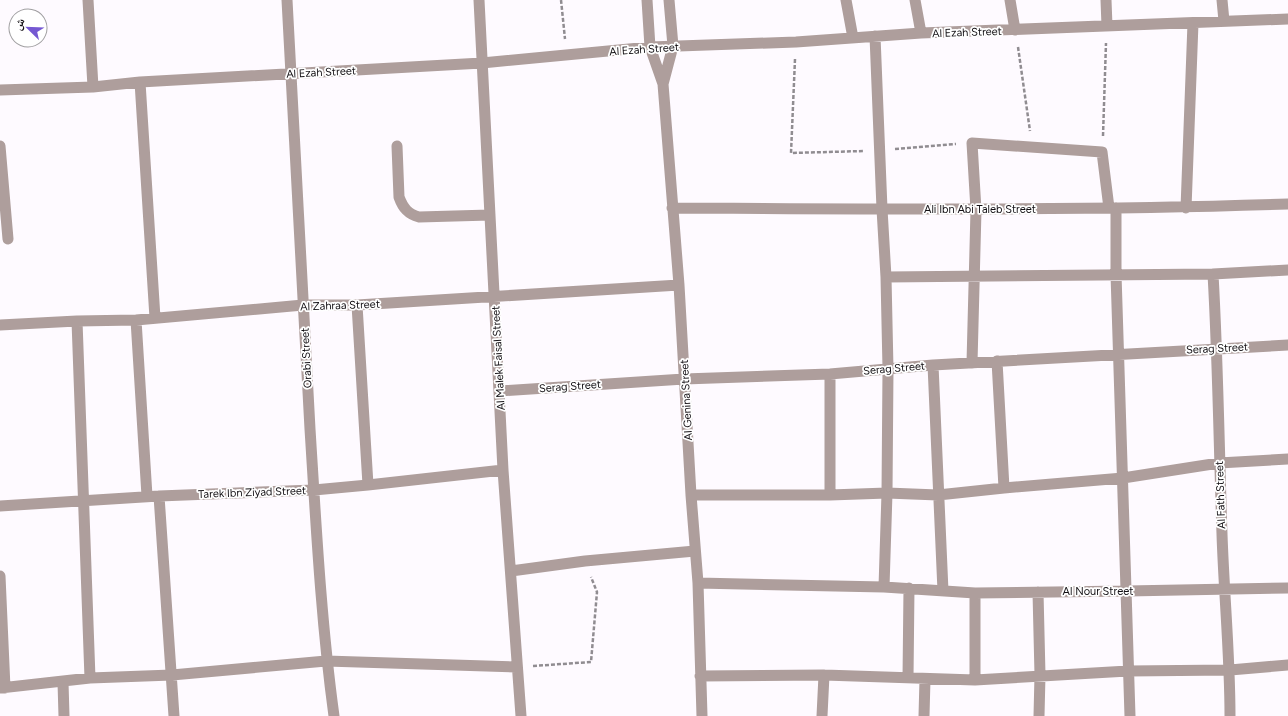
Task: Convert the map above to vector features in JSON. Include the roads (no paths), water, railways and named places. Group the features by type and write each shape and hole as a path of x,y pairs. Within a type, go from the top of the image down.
{"street":[{"path":"88,0 93,87"},
{"name":"Orabi Street","path":"287,0 314,490 326,661 334,716"},
{"name":"Al Malek Faisal Street","path":"479,0 503,470 511,571 516,667 521,716"},
{"name":"Al Genina Street","path":"647,0 650,47 663,84 679,285 691,495 698,583 702,716"},
{"name":"Al Genina Street","path":"663,84 674,46 669,0"},
{"path":"846,0 853,38"},
{"path":"915,0 921,33"},
{"path":"1010,0 1015,30"},
{"path":"1106,0 1107,26"},
{"path":"1222,0 1224,21"},
{"name":"Al Ezah Street","path":"0,90 93,87 140,82 482,63 650,47 796,42 921,33 1288,19"},
{"path":"1186,208 1194,22"},
{"path":"875,36 886,277 888,369 887,494 884,587"},
{"path":"140,82 155,318"},
{"path":"972,363 976,210 972,143 1102,152 1113,208 1130,716"},
{"path":"0,146 8,239"},
{"path":"397,146 399,197 401,204 412,215 419,217 490,215"},
{"name":"Ali Ibn Abi Taleb Street","path":"672,208 976,210 1186,208 1288,204"},
{"path":"886,277 1213,274 1288,270"},
{"name":"Al Fath Street","path":"1213,274 1217,348 1219,463 1224,589 1230,670 1230,716"},
{"name":"Al Zahraa Street","path":"0,325 77,320 136,320 303,305 357,305 679,285"},
{"path":"357,305 368,486"},
{"path":"77,320 90,678"},
{"path":"136,320 147,496"},
{"name":"Serag Street","path":"499,391 684,379 830,374 933,365 1288,345"},
{"path":"997,361 1004,488"},
{"path":"933,365 943,591"},
{"path":"830,374 830,495"},
{"path":"691,495 938,495 1123,478 1219,463 1288,459"},
{"name":"Tarek Ibn Ziyad Street","path":"0,506 147,496 314,490 368,486 503,470"},
{"path":"159,496 174,716"},
{"path":"511,571 585,561 695,551"},
{"path":"0,576 2,688 90,678 172,675 326,661 516,667"},
{"name":"Al Nour Street","path":"698,583 884,587 975,593 1127,592 1288,588"},
{"path":"908,678 909,588"},
{"path":"1038,592 1040,676 1039,716"},
{"path":"975,593 975,680"},
{"path":"700,676 824,675 975,680 1128,671 1230,670 1288,665"},
{"path":"822,716 824,675"},
{"path":"924,716 925,679"},
{"path":"63,682 64,716"}]}
